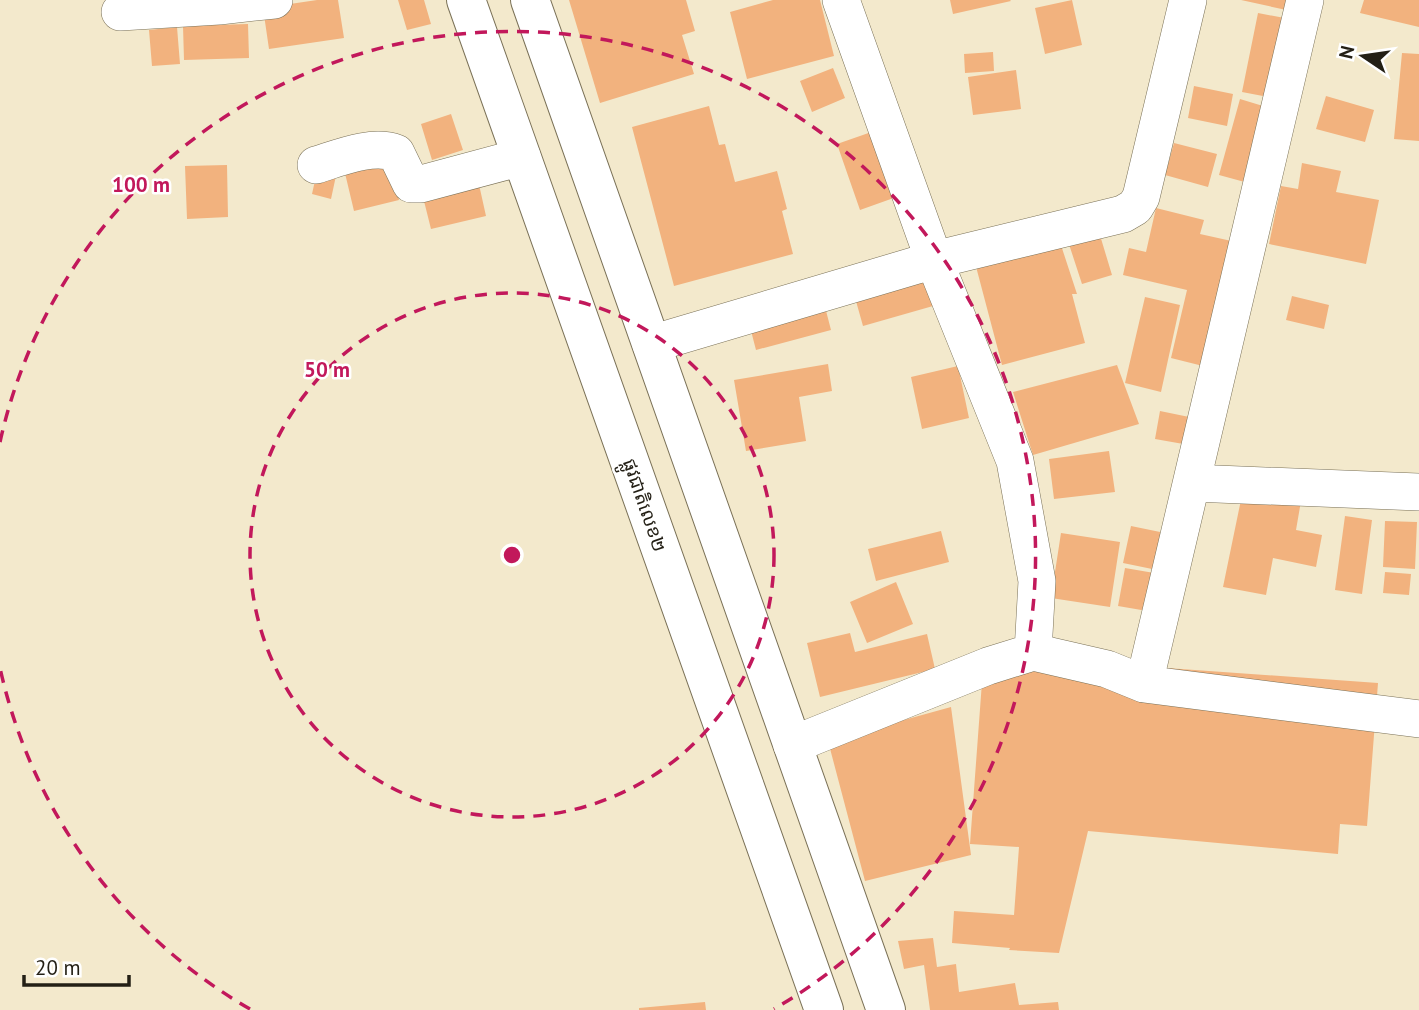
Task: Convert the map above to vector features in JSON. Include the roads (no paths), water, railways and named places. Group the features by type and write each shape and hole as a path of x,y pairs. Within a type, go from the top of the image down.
{"highway":[{"name":"ផ្លូវជាតិលេខ២","path":"467,0 824,1010"},
{"path":"530,0 886,1010"}],"street":[{"path":"120,12 274,0"},
{"path":"841,0 934,260 1015,461 1037,581 1033,652"},
{"path":"651,344 934,260 1123,214 1135,207 1141,197 1188,0"},
{"path":"1144,684 1305,0"},
{"path":"316,165 356,153 388,150 396,153 411,184 421,184 522,157"},
{"path":"1192,483 1419,492"},
{"path":"792,745 988,666 1033,652 1107,669 1144,684 1419,719"}]}
